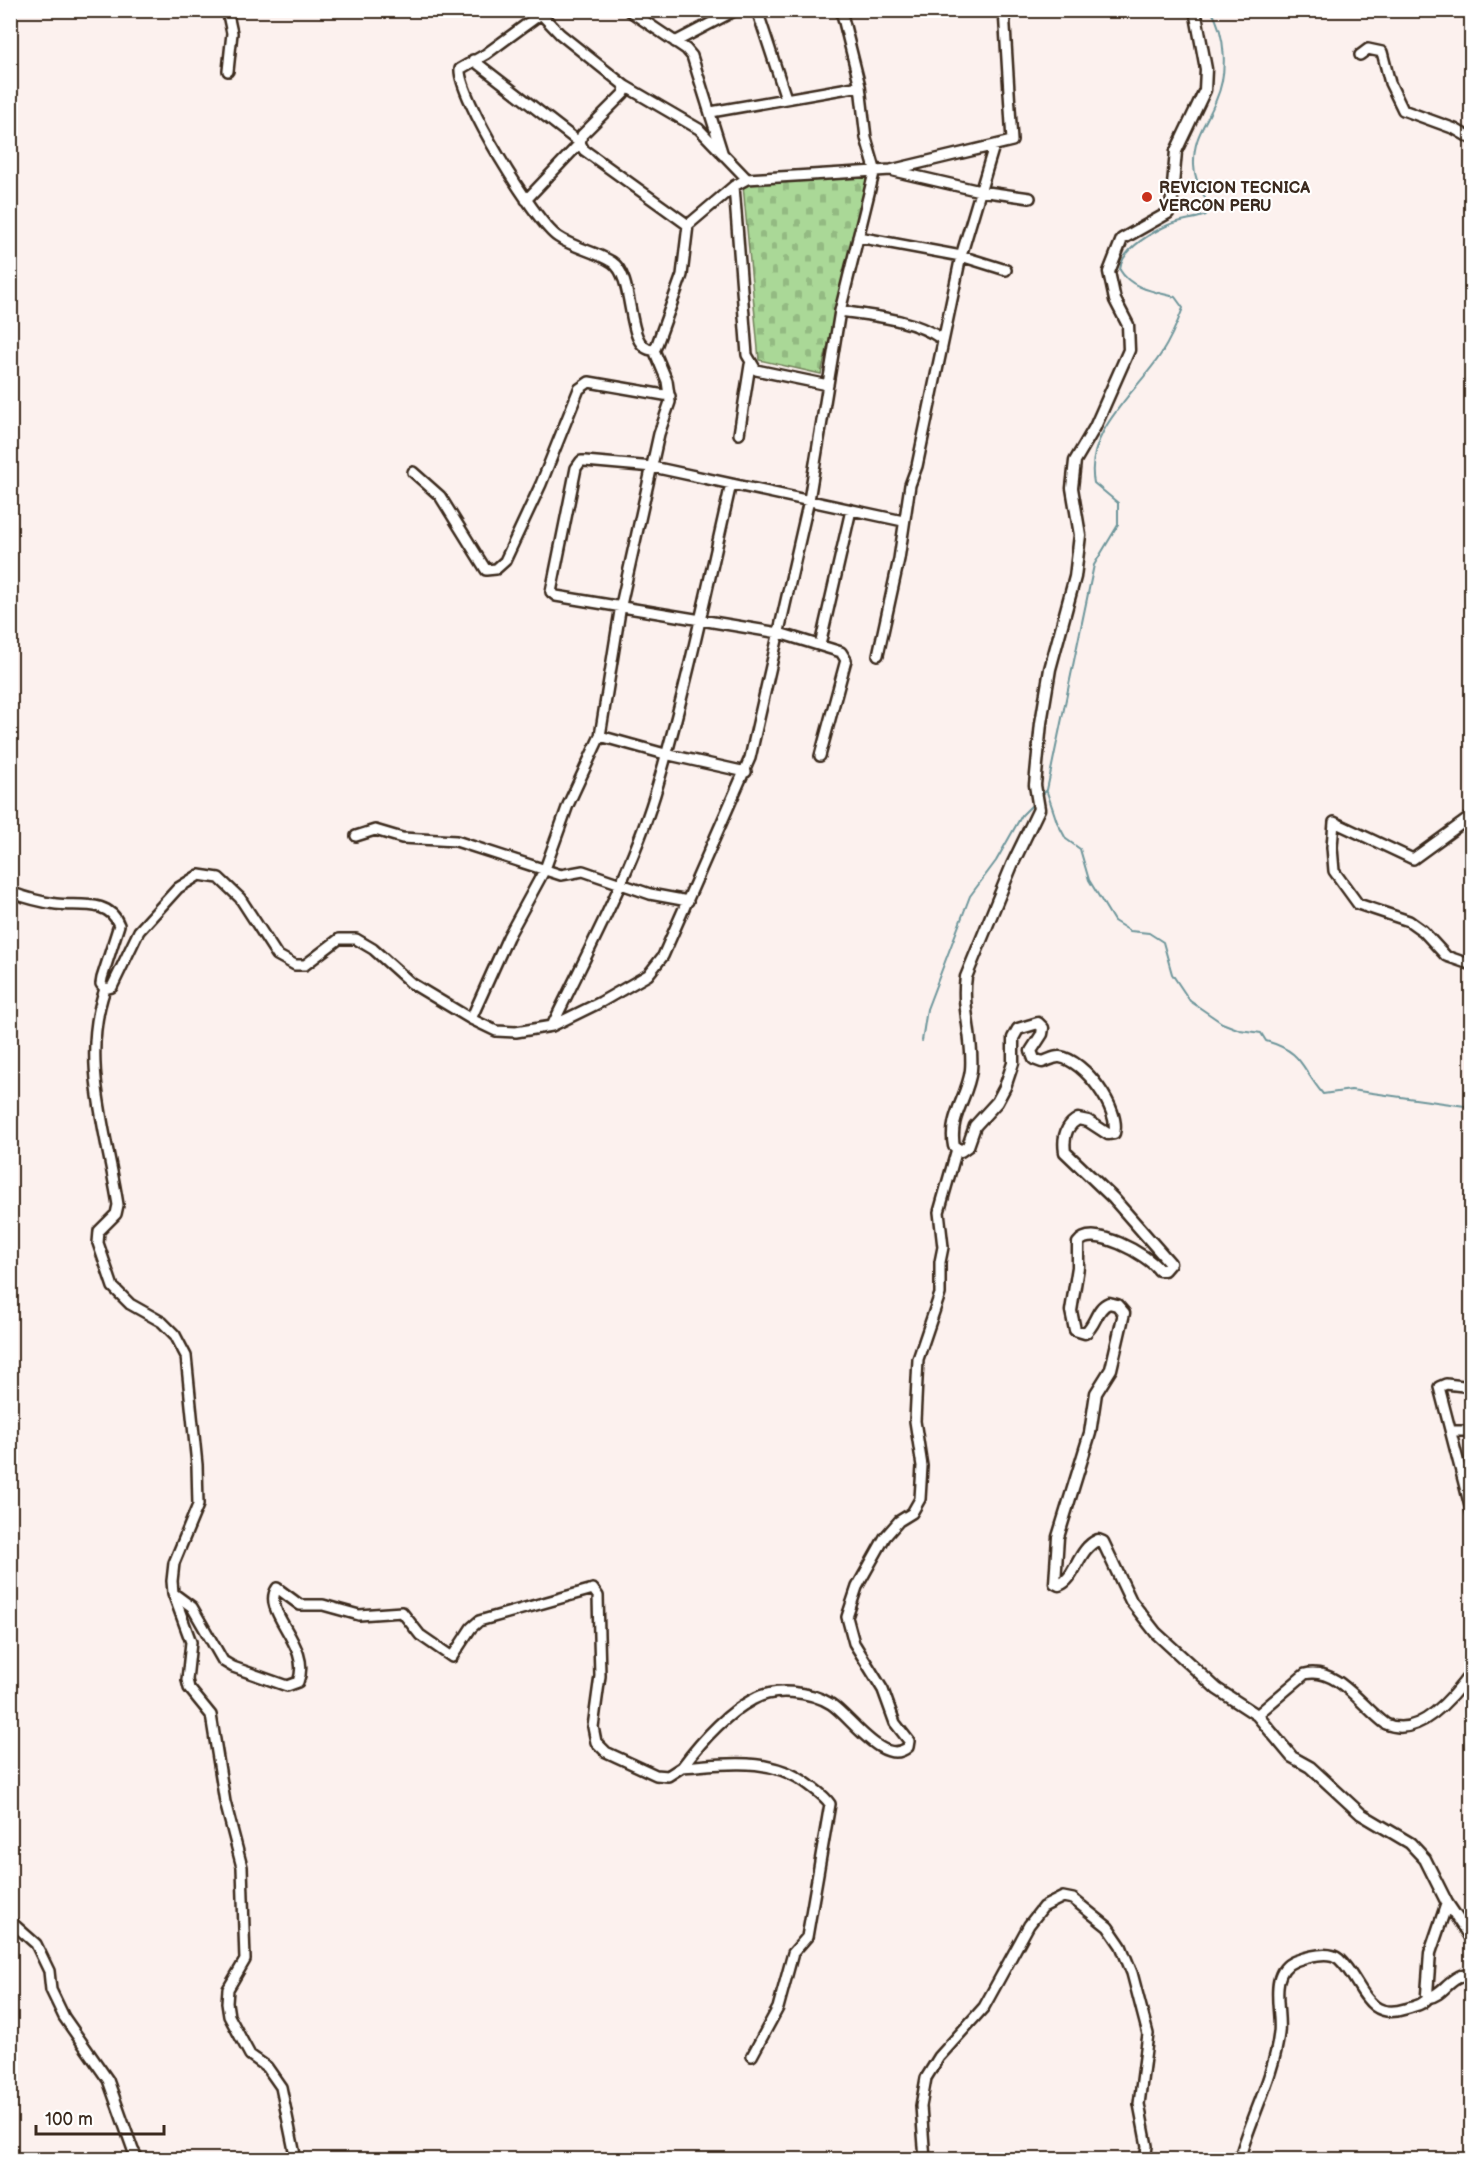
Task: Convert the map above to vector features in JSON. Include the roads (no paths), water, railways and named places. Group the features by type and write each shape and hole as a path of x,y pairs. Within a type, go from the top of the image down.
{"street":[{"path":"227,10 232,33 228,71"},
{"path":"628,10 692,56 723,154"},
{"path":"757,10 786,98"},
{"path":"105,989 112,987 139,931 178,888 199,874 209,874 219,878 240,898 278,955 285,961 295,965 305,964 315,959 339,939 357,939 373,949 411,983 471,1019 496,1031 516,1032 552,1026 648,975 663,956 723,817 746,772 809,500 840,311 874,169 866,138 860,86 841,10"},
{"path":"891,170 1012,141 1014,136 1004,10"},
{"path":"173,1593 182,1597 192,1607 223,1661 233,1667 287,1686 298,1682 300,1660 297,1645 279,1620 273,1598 277,1588 300,1605 323,1605 359,1615 402,1612 420,1635 452,1657 471,1628 479,1621 593,1589 598,1596 600,1676 593,1727 596,1742 606,1752 656,1775 668,1776 682,1767 703,1740 752,1700 782,1691 822,1699 889,1753 897,1754 908,1747 909,1741 895,1723 883,1690 854,1643 847,1617 857,1587 885,1537 899,1521 912,1513 920,1499 923,1477 915,1420 918,1359 940,1294 940,1262 943,1247 939,1212 957,1149 953,1142 954,1118 971,1071 971,1038 964,989 966,977 975,949 1012,865 1033,826 1040,804 1036,793 1041,723 1050,669 1075,577 1080,535 1072,488 1076,461 1095,427 1129,350 1128,326 1115,300 1109,272 1122,239 1168,213 1171,208 1176,151 1205,90 1206,69 1196,10"},
{"path":"675,42 738,11"},
{"path":"654,350 644,349 640,344 634,328 624,276 614,263 557,237 545,226 526,200 475,115 459,80 460,69 486,54 541,13 625,86 699,129 747,179"},
{"path":"1360,55 1368,49 1382,51 1386,58 1390,83 1403,110 1414,116 1455,129 1472,139"},
{"path":"472,60 580,143 584,150 688,225"},
{"path":"526,200 580,143 582,135 624,93 625,86"},
{"path":"711,112 860,86"},
{"path":"878,655 899,559 903,521 942,339 961,256 994,146"},
{"path":"471,1019 508,937 545,869 568,805 600,736 621,605 670,396 654,350 682,275 688,225 734,186 747,179 874,169 891,170 980,191 1030,198"},
{"path":"734,186 747,355 750,364 756,370 828,386"},
{"path":"858,237 961,256 1006,270"},
{"path":"840,311 915,325 927,329 942,339"},
{"path":"739,434 750,364"},
{"path":"413,472 440,496 486,570 496,569 505,561 532,503 579,389 589,382 654,391 670,396"},
{"path":"820,756 846,660 841,652 779,633 700,618 556,596 551,592 576,468 585,461 653,467 903,521"},
{"path":"552,1026 620,885 658,785 700,618 730,484"},
{"path":"820,645 851,510"},
{"path":"600,736 665,754 746,772"},
{"path":"1472,816 1413,859 1334,822 1332,837 1334,871 1358,903 1409,921 1423,930 1446,956 1472,965"},
{"path":"356,836 375,830 402,838 456,841 561,875 583,872 620,885 688,901"},
{"path":"10,892 60,905 90,905 113,915 119,925 102,978 101,984 105,989"},
{"path":"105,989 95,1029 94,1074 118,1204 116,1214 99,1231 98,1243 113,1287 130,1304 162,1322 175,1335 186,1356 197,1465 198,1505 174,1563 173,1593 191,1642 187,1680 189,1688 211,1715 225,1802 242,1867 245,1960 226,1995 229,2016 250,2055 267,2067 281,2087 296,2160"},
{"path":"957,1149 961,1151 968,1146 975,1126 997,1102 1013,1063 1013,1038 1018,1029 1038,1023 1043,1028 1042,1034 1031,1051 1034,1059 1042,1062 1056,1057 1069,1060 1092,1077 1115,1124 1114,1133 1108,1134 1088,1121 1078,1119 1071,1123 1066,1131 1065,1152 1113,1198 1170,1263 1164,1270 1159,1270 1143,1254 1096,1236 1084,1237 1078,1243 1078,1267 1071,1311 1075,1330 1079,1333 1090,1330 1100,1309 1109,1303 1122,1308 1124,1313 1111,1369 1096,1393 1090,1433 1061,1527 1054,1580 1059,1585 1064,1583 1080,1556 1091,1543 1098,1540 1103,1542 1131,1601 1156,1633 1217,1689 1257,1715 1292,1757 1310,1767 1361,1814 1410,1843 1425,1859 1447,1903 1472,1940"},
{"path":"1472,1387 1440,1385 1472,1514"},
{"path":"1451,1431 1472,1431"},
{"path":"1257,1715 1305,1674 1312,1672 1331,1677 1386,1724 1396,1729 1412,1728 1456,1692 1472,1671"},
{"path":"682,1767 746,1763 778,1768 803,1780 830,1804 807,1937 794,1953 778,2008 752,2056"},
{"path":"925,2160 921,2106 927,2078 939,2057 984,2007 1029,1925 1043,1907 1063,1897 1080,1904 1108,1927 1121,1946 1132,1973 1148,2034 1139,2104 1148,2146 1145,2160"},
{"path":"1429,1997 1427,1994 1431,1953 1447,1903"},
{"path":"10,1921 36,1944 50,1971 51,1990 64,2017 108,2080 133,2150 140,2160"},
{"path":"1239,2160 1274,2062 1280,2030 1277,1992 1282,1974 1288,1966 1310,1957 1326,1954 1335,1957 1370,2002 1385,2012 1396,2012 1419,2005 1429,1997 1438,1994 1454,1977 1472,1973"}],"waterway":[{"path":"1040,797 1047,790 1094,565 1118,525 1118,503 1094,483 1093,464 1097,446 1114,414 1161,354 1183,308 1175,297 1145,289 1131,282 1120,270 1122,263 1130,250 1151,234 1180,221 1206,215 1209,209 1196,177 1194,155 1198,138 1220,89 1224,66 1220,31 1211,10"},
{"path":"1047,792 1057,822 1066,839 1080,849 1089,880 1114,921 1130,931 1149,933 1163,942 1172,974 1190,1001 1222,1023 1240,1030 1261,1033 1266,1041 1288,1050 1295,1055 1323,1094 1351,1090 1472,1107"},
{"path":"922,1041 927,1009 970,896 996,861 1022,815 1034,803"}],"place":[{"name":"REVICION TECNICA VERCON PERU","path":"1147,197"}]}
